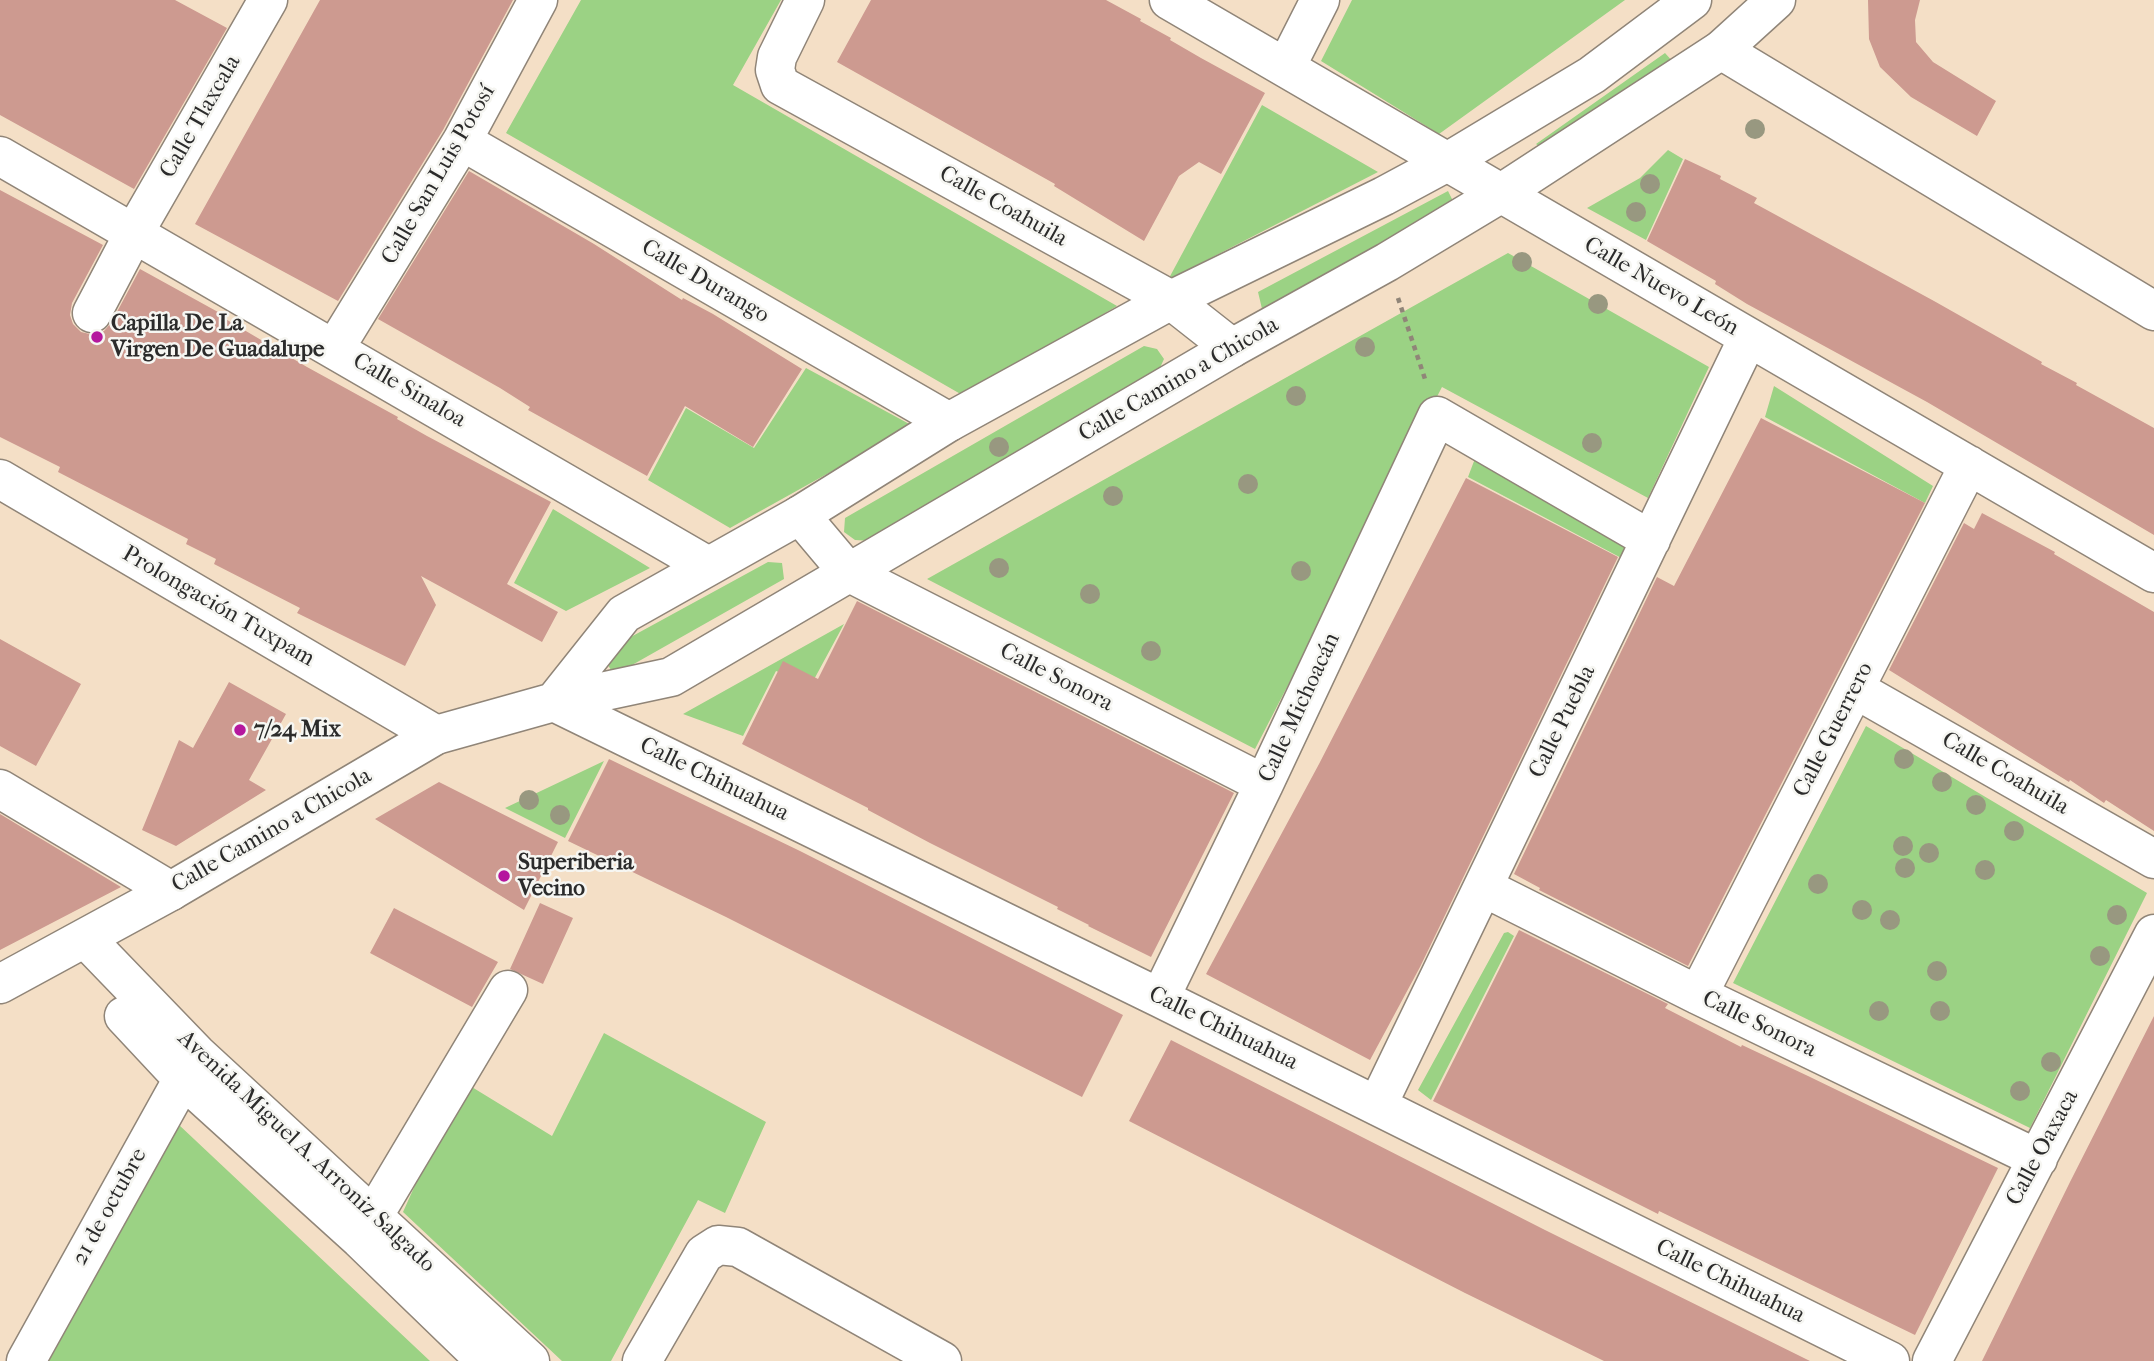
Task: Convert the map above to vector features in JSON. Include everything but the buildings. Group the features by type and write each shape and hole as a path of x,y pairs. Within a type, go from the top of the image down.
{"street":[{"name":"Calle San Luis Potosí","path":"335,348 462,141 538,0"},
{"name":"Calle Coahuila","path":"805,0 777,57 775,70 780,85 1171,300 1232,348"},
{"name":"Calle Nuevo León","path":"1170,0 2154,573"},
{"path":"1286,67 1320,0"},
{"name":"Calle Camino a Chicola","path":"4,979 74,945 171,891 436,735 554,702 671,677 1500,194 1721,50 1776,0"},
{"name":"Calle Tlaxcala","path":"92,313 258,4"},
{"path":"554,702 624,614 800,515 948,422 1171,300 1449,162 1592,75 1686,5 1721,50 2154,311"},
{"name":"Calle Durango","path":"462,141 948,422"},
{"name":"Calle Sinaloa","path":"0,156 708,566"},
{"name":"Calle Puebla","path":"1377,1106 1748,338"},
{"path":"1437,416 1651,540"},
{"name":"Calle Michoacán","path":"1160,998 1437,416"},
{"name":"Calle Guerrero","path":"1698,995 1969,465"},
{"name":"Prolongación Tuxpam","path":"0,479 436,735"},
{"path":"800,515 848,572"},
{"name":"Calle Sonora","path":"848,572 1264,784"},
{"name":"Calle Coahuila","path":"1855,689 2154,859"},
{"name":"Calle Chihuahua","path":"554,702 1160,998 1890,1361"},
{"path":"0,789 171,891"},
{"name":"Calle Sonora","path":"1483,887 1698,995 2038,1159"},
{"name":"Calle Oaxaca","path":"1932,1361 2154,934"},
{"name":"Avenida Miguel A. Arroniz Salgado","path":"74,945 189,1066 367,1227 530,1361"},
{"path":"367,1227 508,990"},
{"name":"21 de octubre","path":"26,1361 189,1066"},
{"name":"Avenida Miguel A. Arroniz Salgado","path":"367,1227 486,1361"},
{"path":"642,1361 704,1254 718,1245 738,1247 942,1361"}],"path":[{"path":"1387,262 1437,416"}],"green space":[{"path":"581,0 781,0 733,85 1117,306 964,396 506,133"},
{"path":"1352,0 1625,0 1439,134 1321,61"},
{"path":"1665,53 1674,63 1554,157 1536,144"},
{"path":"1262,105 1378,172 1168,280"},
{"path":"1668,150 1683,159 1646,240 1587,208 1640,178"},
{"path":"1448,191 1454,203 1263,313 1258,292"},
{"path":"1508,253 1709,367 1648,498 1442,387 1255,749 927,579"},
{"path":"1144,346 1157,349 1164,359 1158,372 871,541 855,540 844,532 845,518"},
{"path":"806,368 913,426 730,528 648,480 686,408 754,448"},
{"path":"1774,386 1933,486 1925,503 1765,417"},
{"path":"1479,448 1639,543 1629,562 1468,477"},
{"path":"553,509 650,568 566,611 514,583"},
{"path":"768,562 782,563 784,579 625,669 611,670 606,662 607,650"},
{"path":"844,624 811,685 776,671 743,736 683,714"},
{"path":"1866,726 2147,893 2030,1128 1733,983"},
{"path":"604,761 565,838 505,808"},
{"path":"1508,932 1514,936 1431,1100 1418,1090 1504,933"},
{"path":"604,1033 766,1122 725,1213 698,1200 611,1361 562,1361 403,1212 462,1081 552,1136"},
{"path":"178,1124 430,1361 49,1361"}],"place":[{"name":"Capilla De La Virgen De Guadalupe","path":"97,337"},
{"name":"7/24 Mix","path":"240,730"},
{"name":"Superiberia Vecino","path":"504,876"}]}
